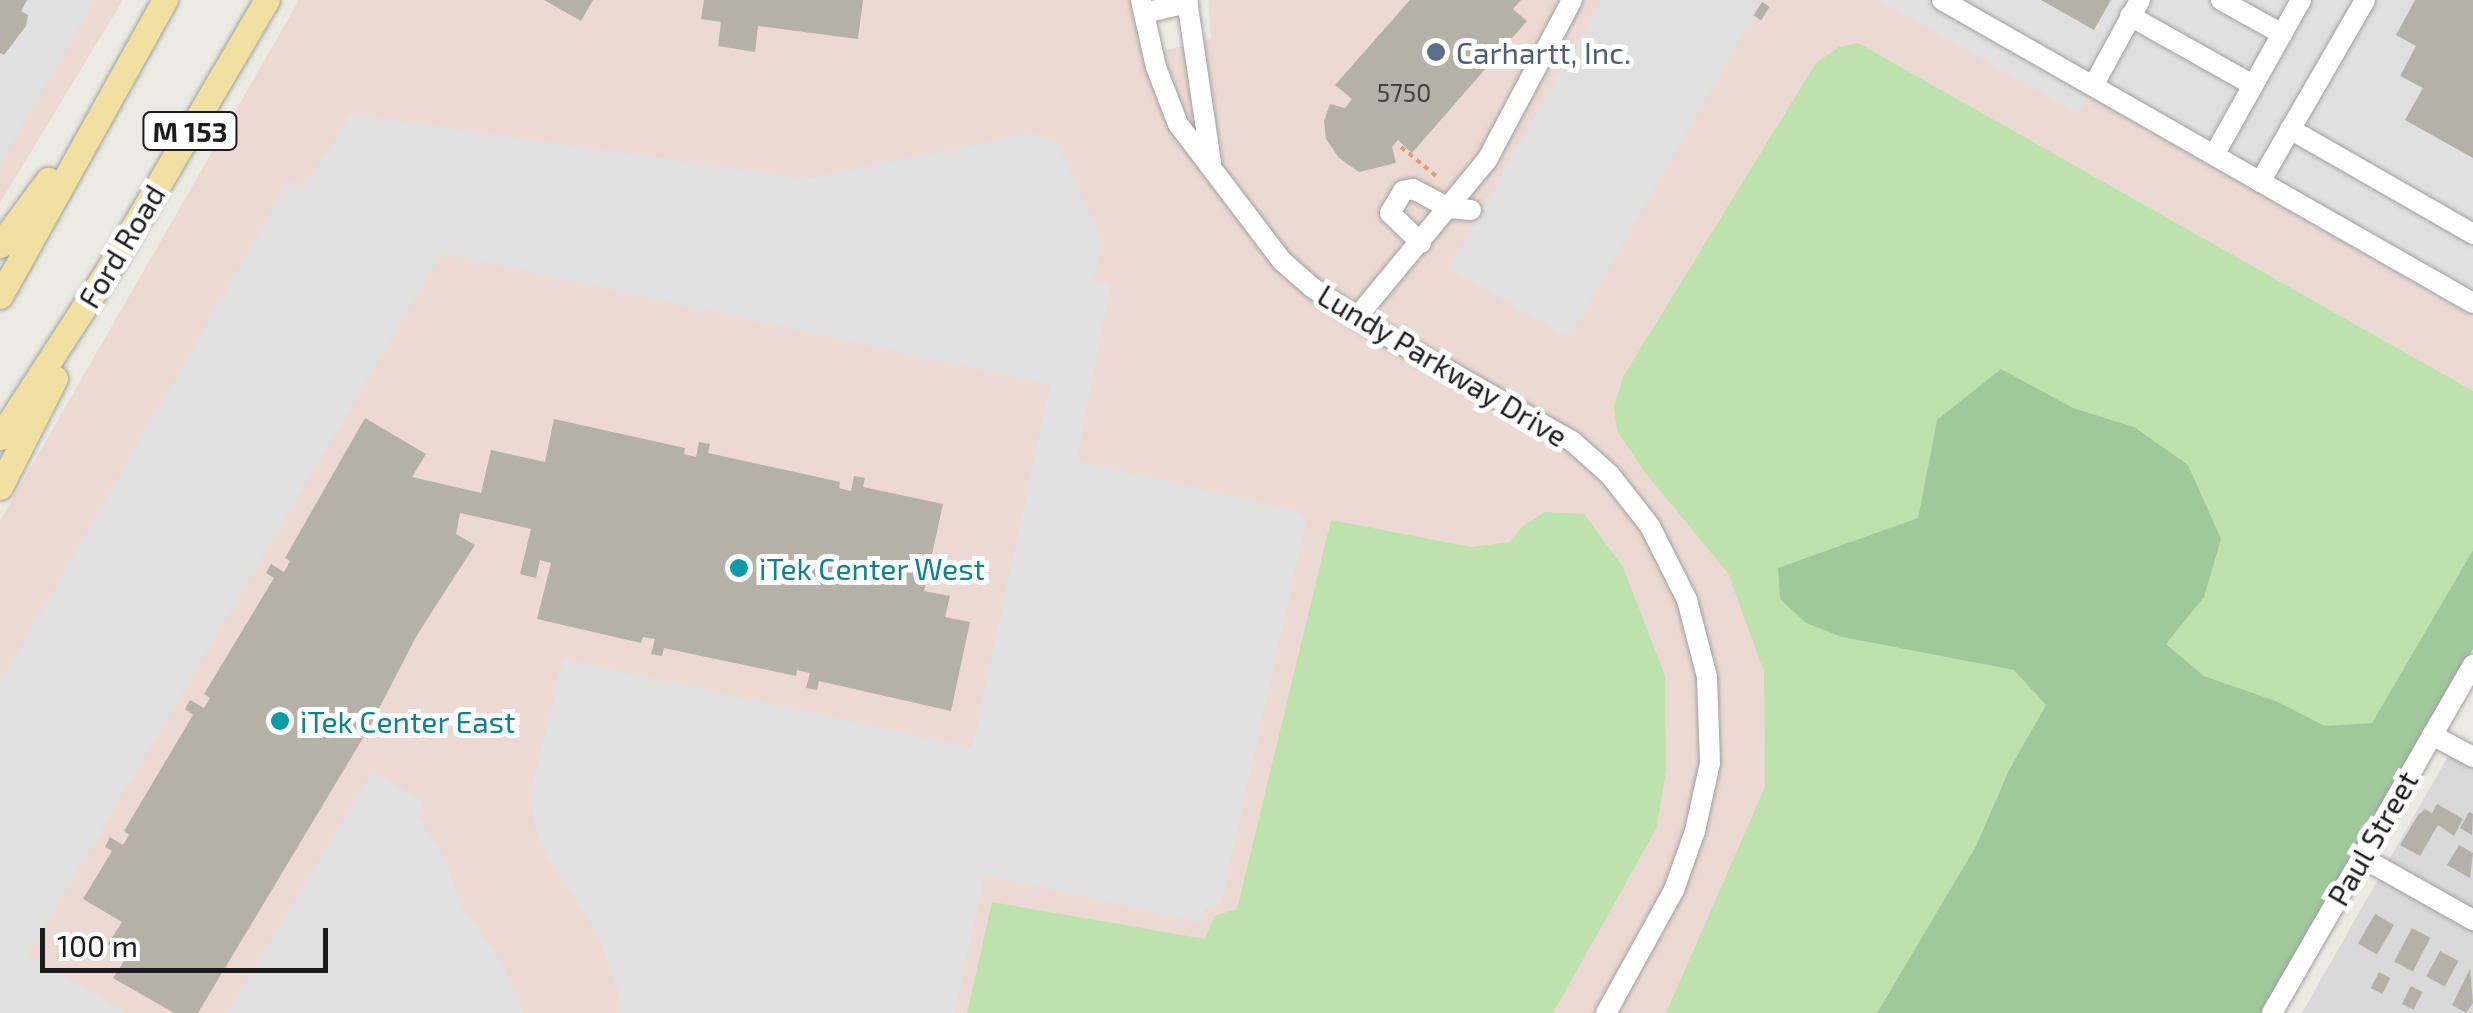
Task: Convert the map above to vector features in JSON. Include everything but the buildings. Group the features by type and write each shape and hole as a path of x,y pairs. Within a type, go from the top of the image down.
{"main road":[{"name":"M 153","path":"0,296 165,0"},
{"name":"Ford Road","path":"0,437 114,262 267,0"},
{"path":"0,245 108,99"},
{"path":"0,487 114,262"}],"street":[{"path":"1357,317 1421,242 1460,209 1572,0"},
{"path":"1942,0 2473,303"},
{"path":"2222,0 2282,34"},
{"path":"2214,155 2301,0"},
{"path":"2260,182 2365,0"},
{"path":"1142,6 1188,1"},
{"name":"Lundy Parkway Drive","path":"1188,1 1212,170"},
{"name":"Lundy Parkway Drive","path":"1142,6 1156,67 1178,124 1282,261 1357,317 1572,441 1610,476 1650,526 1687,600 1707,677 1710,762 1695,832 1674,890 1606,1013"},
{"path":"2093,86 2135,8 2254,85"},
{"path":"2290,129 2473,234"},
{"path":"1421,242 1390,213 1403,191 1414,189 1460,209"},
{"name":"Paul Street","path":"2272,1013 2473,665"},
{"path":"2432,734 2473,758"},
{"path":"2361,857 2473,920"}],"shaded area":[{"path":"0,0 123,0 0,203"},
{"path":"0,0 95,0 0,165"},
{"path":"299,0 1133,0 1142,56 1211,39 1208,0 2473,0 2473,649 2263,1013 0,1013 0,521"},
{"path":"1601,0 1759,0 1770,7 1763,21 1754,16 1569,338 1449,268"},
{"path":"1879,0 2473,0 2473,318 2091,98 2077,113"},
{"path":"351,114 807,179 1032,133 1056,141 1102,239 1094,280 1111,285 1076,461 1294,510 1306,521 1221,904 1205,908 1202,923 985,875 954,1013 621,1013 616,984 598,935 542,848 535,829 531,791 563,659 972,748 1050,385 442,253 28,955 126,1013 0,1013 0,683 289,181 304,188"},
{"path":"2452,749 2473,761 2473,1013 2302,1013"},
{"path":"372,771 424,802 417,815 441,851 463,908 503,965 523,1013 227,1013"}],"green space":[{"path":"1858,43 2473,391 2473,550 2372,723 2325,726 2276,701 2204,676 2166,644 2204,597 2134,427 2073,408 2001,370 1937,420 1918,518 1806,623 1842,637 2014,670 2046,705 2009,770 1976,846 1877,1013 1666,1013 1765,787 1764,672 1728,573 1646,474 1617,431 1614,407 1623,377 1816,63 1839,47"},
{"path":"2001,369 2073,408 2134,427 2188,465 2221,539 2204,597 2166,644 2204,676 2276,701 2325,726 2372,723 2473,550 2473,649 2264,1013 1877,1013 1976,846 2009,770 2046,705 2014,670 1842,637 1806,623 1780,599 1778,568 1918,518 1937,420"},
{"path":"1545,512 1584,514 1623,567 1665,676 1666,771 1656,829 1553,1013 967,1013 992,902 1205,939 1214,916 1237,909 1331,520 1471,547 1510,542 1522,527"}],"place":[{"name":"Carhartt, Inc.","path":"1436,52"},
{"name":"iTek Center West","path":"739,568"},
{"name":"iTek Center East","path":"280,721"}]}
